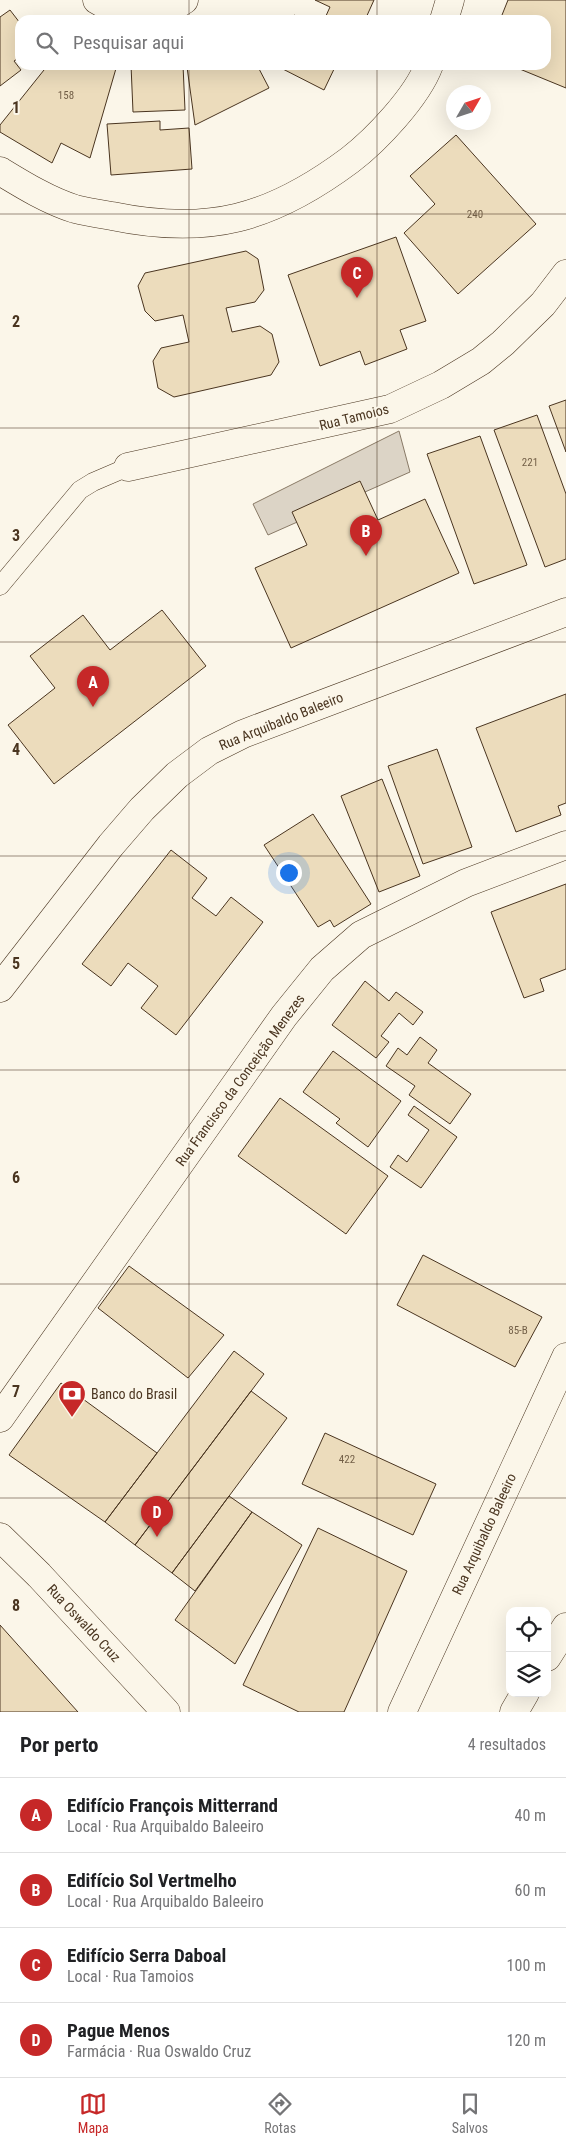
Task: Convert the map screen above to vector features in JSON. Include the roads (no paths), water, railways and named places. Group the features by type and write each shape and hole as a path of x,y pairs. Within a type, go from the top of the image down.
{"street":[{"path":"97,0 127,10 154,10 179,4 184,0"},
{"path":"446,15 450,0"},
{"path":"0,171 74,208 128,219 192,226 239,218 290,198 324,179 368,146 399,111 427,70"},
{"name":"Rua Tamoios","path":"128,467 390,409 441,385 481,361 503,343 543,304 566,274"},
{"name":"Rua Arquibaldo Baleeiro","path":"0,988 142,809 177,775 209,751 243,734 566,612"},
{"name":"Rua Francisco da Conceição Menezes","path":"0,1418 284,1016 322,969 361,935 414,908 466,883 566,845"},
{"name":"Rua Arquibaldo Baleeiro","path":"402,1712 566,1357"},
{"name":"Rua Oswaldo Cruz","path":"0,1537 39,1575 166,1712"},
{"path":"550,1652 566,1627"},
{"path":"514,1712 523,1697"}],"lane":[{"path":"0,586 80,490 93,482 128,467"}],"place":[{"name":"Edifício Serra Daboal","path":"357,298"},
{"name":"Edifício Sol Vertmelho","path":"366,556"},
{"name":"Edifício François Mitterrand","path":"93,707"},
{"name":"Banco do Brasil","path":"72,1418"},
{"name":"Pague Menos","path":"157,1537"}]}
